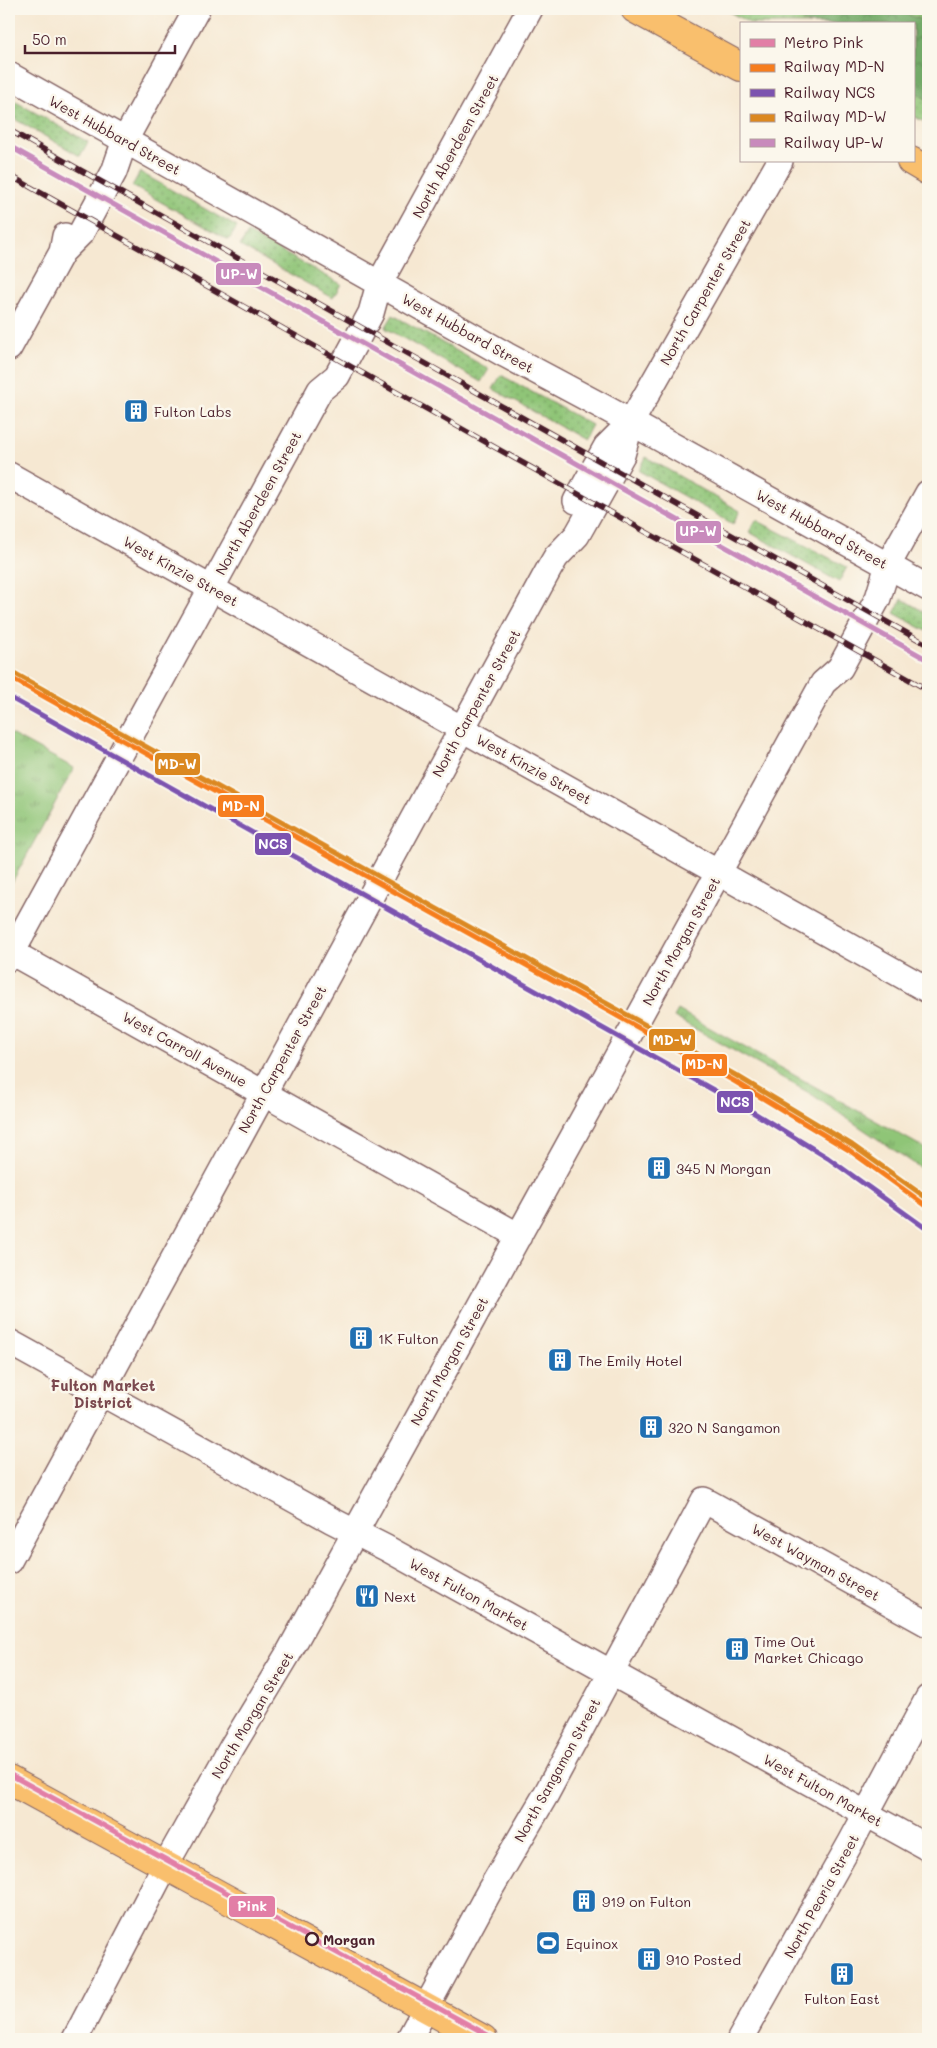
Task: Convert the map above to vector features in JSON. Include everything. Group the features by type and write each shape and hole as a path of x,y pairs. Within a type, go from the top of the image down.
{"main road":[{"path":"635,9 740,66"},
{"path":"913,162 928,171"},
{"path":"9,1780 483,2039"}],"street":[{"path":"9,348 62,252 68,224 101,164 125,140 198,9"},
{"name":"North Aberdeen Street","path":"10,954 320,390 322,368 356,305 379,284 530,9"},
{"name":"West Hubbard Street","path":"9,75 379,284 928,588"},
{"name":"North Carpenter Street","path":"9,1561 556,557 562,527 606,446 631,422 779,162"},
{"name":"West Kinzie Street","path":"9,475 928,990"},
{"name":"North Morgan Street","path":"75,2039 165,1866 232,1747 288,1654 823,683 840,668 878,598 888,565 928,493"},
{"name":"West Carroll Avenue","path":"10,954 264,1093 519,1236"},
{"name":"West Fulton Market","path":"9,1342 928,1848"},
{"name":"West Wayman Street","path":"704,1500 928,1624"},
{"name":"North Sangamon Street","path":"409,2039 704,1500"},
{"name":"North Peoria Street","path":"740,2039 867,1814 928,1698"}],"green space":[{"path":"724,9 928,9 928,124 914,117 914,22 747,22"},
{"path":"786,9 895,9 928,23 928,100 914,92 914,22 805,22"},
{"path":"9,98 88,142 80,156 9,116"},
{"path":"140,172 237,227 229,240 132,186"},
{"path":"248,233 341,284 333,298 240,246"},
{"path":"393,315 489,369 481,382 385,328"},
{"path":"501,375 592,425 584,440 493,389"},
{"path":"646,457 740,511 733,524 639,471"},
{"path":"756,520 847,567 839,582 749,532"},
{"path":"902,599 928,614 928,632 894,613"},
{"path":"9,733 74,768 9,888"},
{"path":"678,1010 928,1150 928,1173 811,1094 674,1017"}],"railway":[{"path":"9,130 928,645"},
{"path":"9,175 928,690"}],"metro line":[{"name":"Pink","path":"9,1774 495,2039"}],"rail line":[{"name":"UP-W","path":"9,146 928,660"},
{"name":"MD-W","path":"12,672 737,1076 852,1145 928,1199"},
{"name":"MD-N","path":"9,677 734,1081 849,1150 928,1207"},
{"name":"NCS","path":"9,697 751,1111 828,1158 924,1227"}],"place":[{"name":"Fulton Labs","path":"136,411"},
{"name":"345 N Morgan","path":"659,1168"},
{"name":"1K Fulton","path":"361,1338"},
{"name":"The Emily Hotel","path":"560,1360"},
{"name":"320 N Sangamon","path":"651,1427"},
{"name":"Next","path":"367,1596"},
{"name":"Time Out Market Chicago","path":"737,1649"},
{"name":"919 on Fulton","path":"584,1901"},
{"name":"Morgan","path":"312,1939"},
{"name":"Equinox","path":"548,1943"},
{"name":"910 Posted","path":"649,1959"},
{"name":"Fulton East","path":"842,1974"}],"district":[{"name":"Fulton Market District","path":"103,1394"}]}
